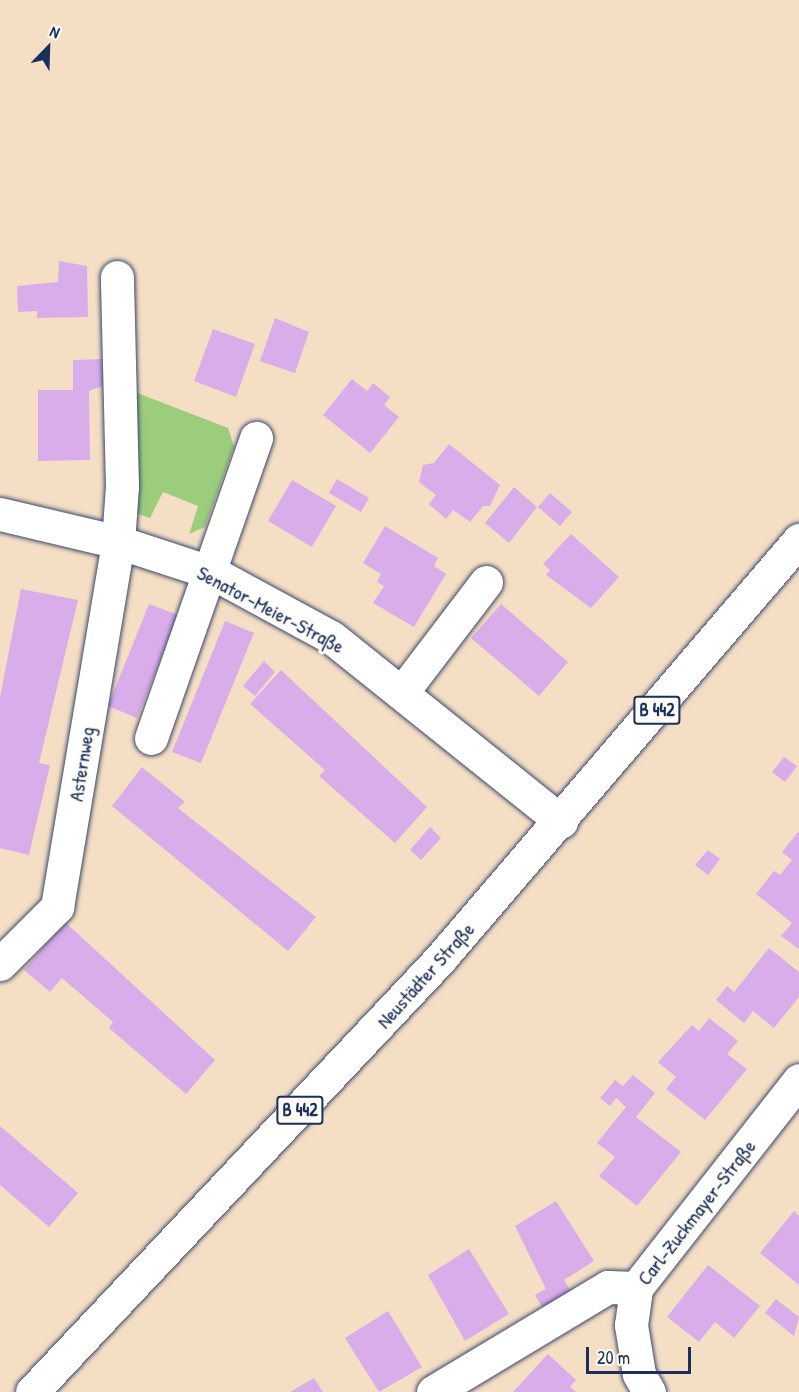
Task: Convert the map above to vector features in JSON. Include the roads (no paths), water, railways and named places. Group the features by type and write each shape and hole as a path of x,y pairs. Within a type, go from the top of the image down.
{"street":[{"name":"Asternweg","path":"0,964 57,907 118,542 122,486 117,277"},
{"path":"151,738 213,573 256,438"},
{"name":"Senator-Meier-Straße","path":"0,514 118,542 213,573 331,637 403,691 561,821"},
{"name":"Neustädter Straße","path":"32,1392 197,1221 561,821 799,540"},
{"path":"403,691 486,582"},
{"name":"Carl-Zuckmayer-Straße","path":"649,1392 639,1374 631,1325 636,1288 799,1080"},
{"path":"433,1392 608,1287 636,1288"}]}
